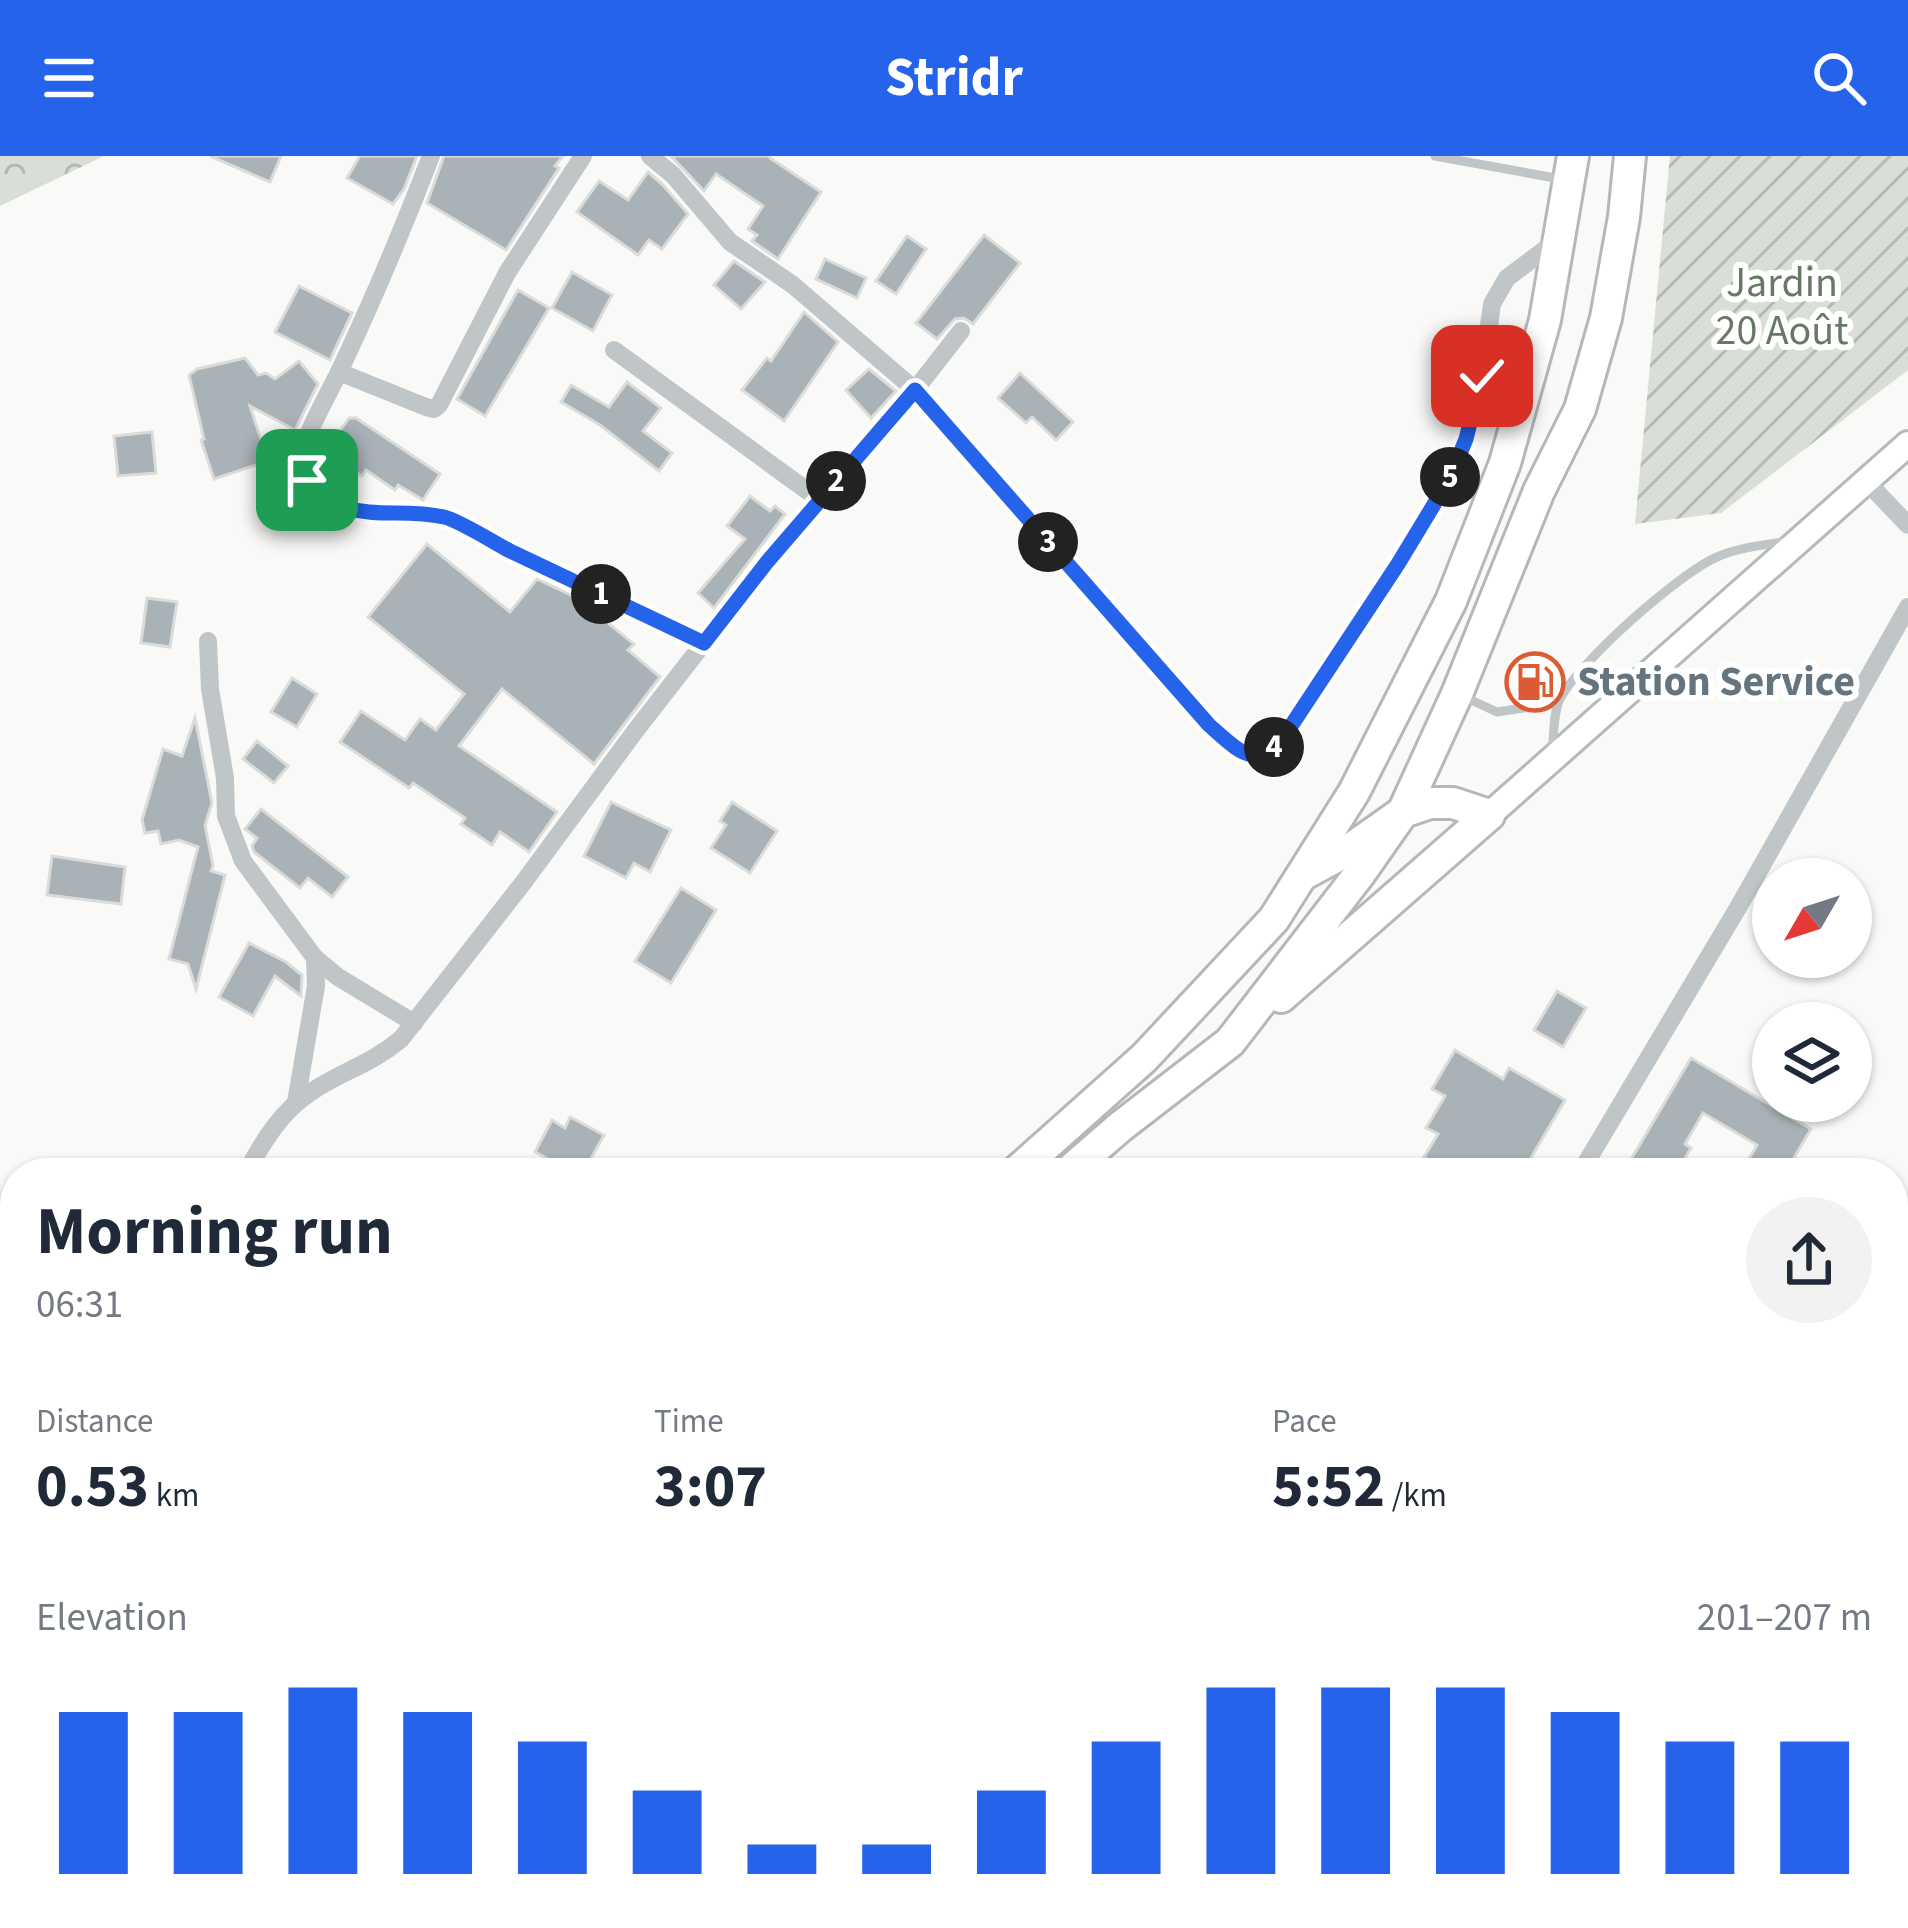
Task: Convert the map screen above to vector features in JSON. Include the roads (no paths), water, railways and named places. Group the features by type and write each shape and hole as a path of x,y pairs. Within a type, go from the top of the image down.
{"highway":[{"path":"1230,1042 1403,812 1457,694 1540,491 1580,409 1606,318 1630,156"},
{"path":"1032,1158 1144,1058 1274,919 1354,792 1451,601 1505,464 1545,320 1571,168"},
{"path":"1301,876 1403,812 1430,803 1453,803 1489,815"},
{"path":"1084,1158 1230,1042 1489,815"}],"main road":[{"path":"1489,815 1908,444"}],"street":[{"path":"431,156 403,230 298,464 331,503 374,514 447,517 704,643"},
{"path":"339,372 427,407 440,405 507,273 583,156"},
{"path":"650,156 673,175 730,242 793,285 915,390 1209,725 1246,756 1263,756 1289,729 1450,478 1482,376 1492,304 1507,278 1558,238"},
{"path":"256,1158 296,1102 379,1057 401,1039 704,643 961,331"},
{"path":"614,350 820,500"},
{"path":"1866,481 1908,525"},
{"path":"1589,1158 1908,608"},
{"path":"208,641 226,816 243,861 315,958 414,1023"},
{"path":"296,1102 316,986 315,958"}],"lane":[{"path":"1435,156 1571,168"},
{"path":"1552,762 1557,703 1586,662 1701,565 1721,554 1801,538"},
{"path":"1457,694 1497,712 1557,703"}],"place":[{"name":"Station Service","path":"1535,682"}],"park label":[{"name":"Jardin 20 Août","path":"1782,308"}]}
